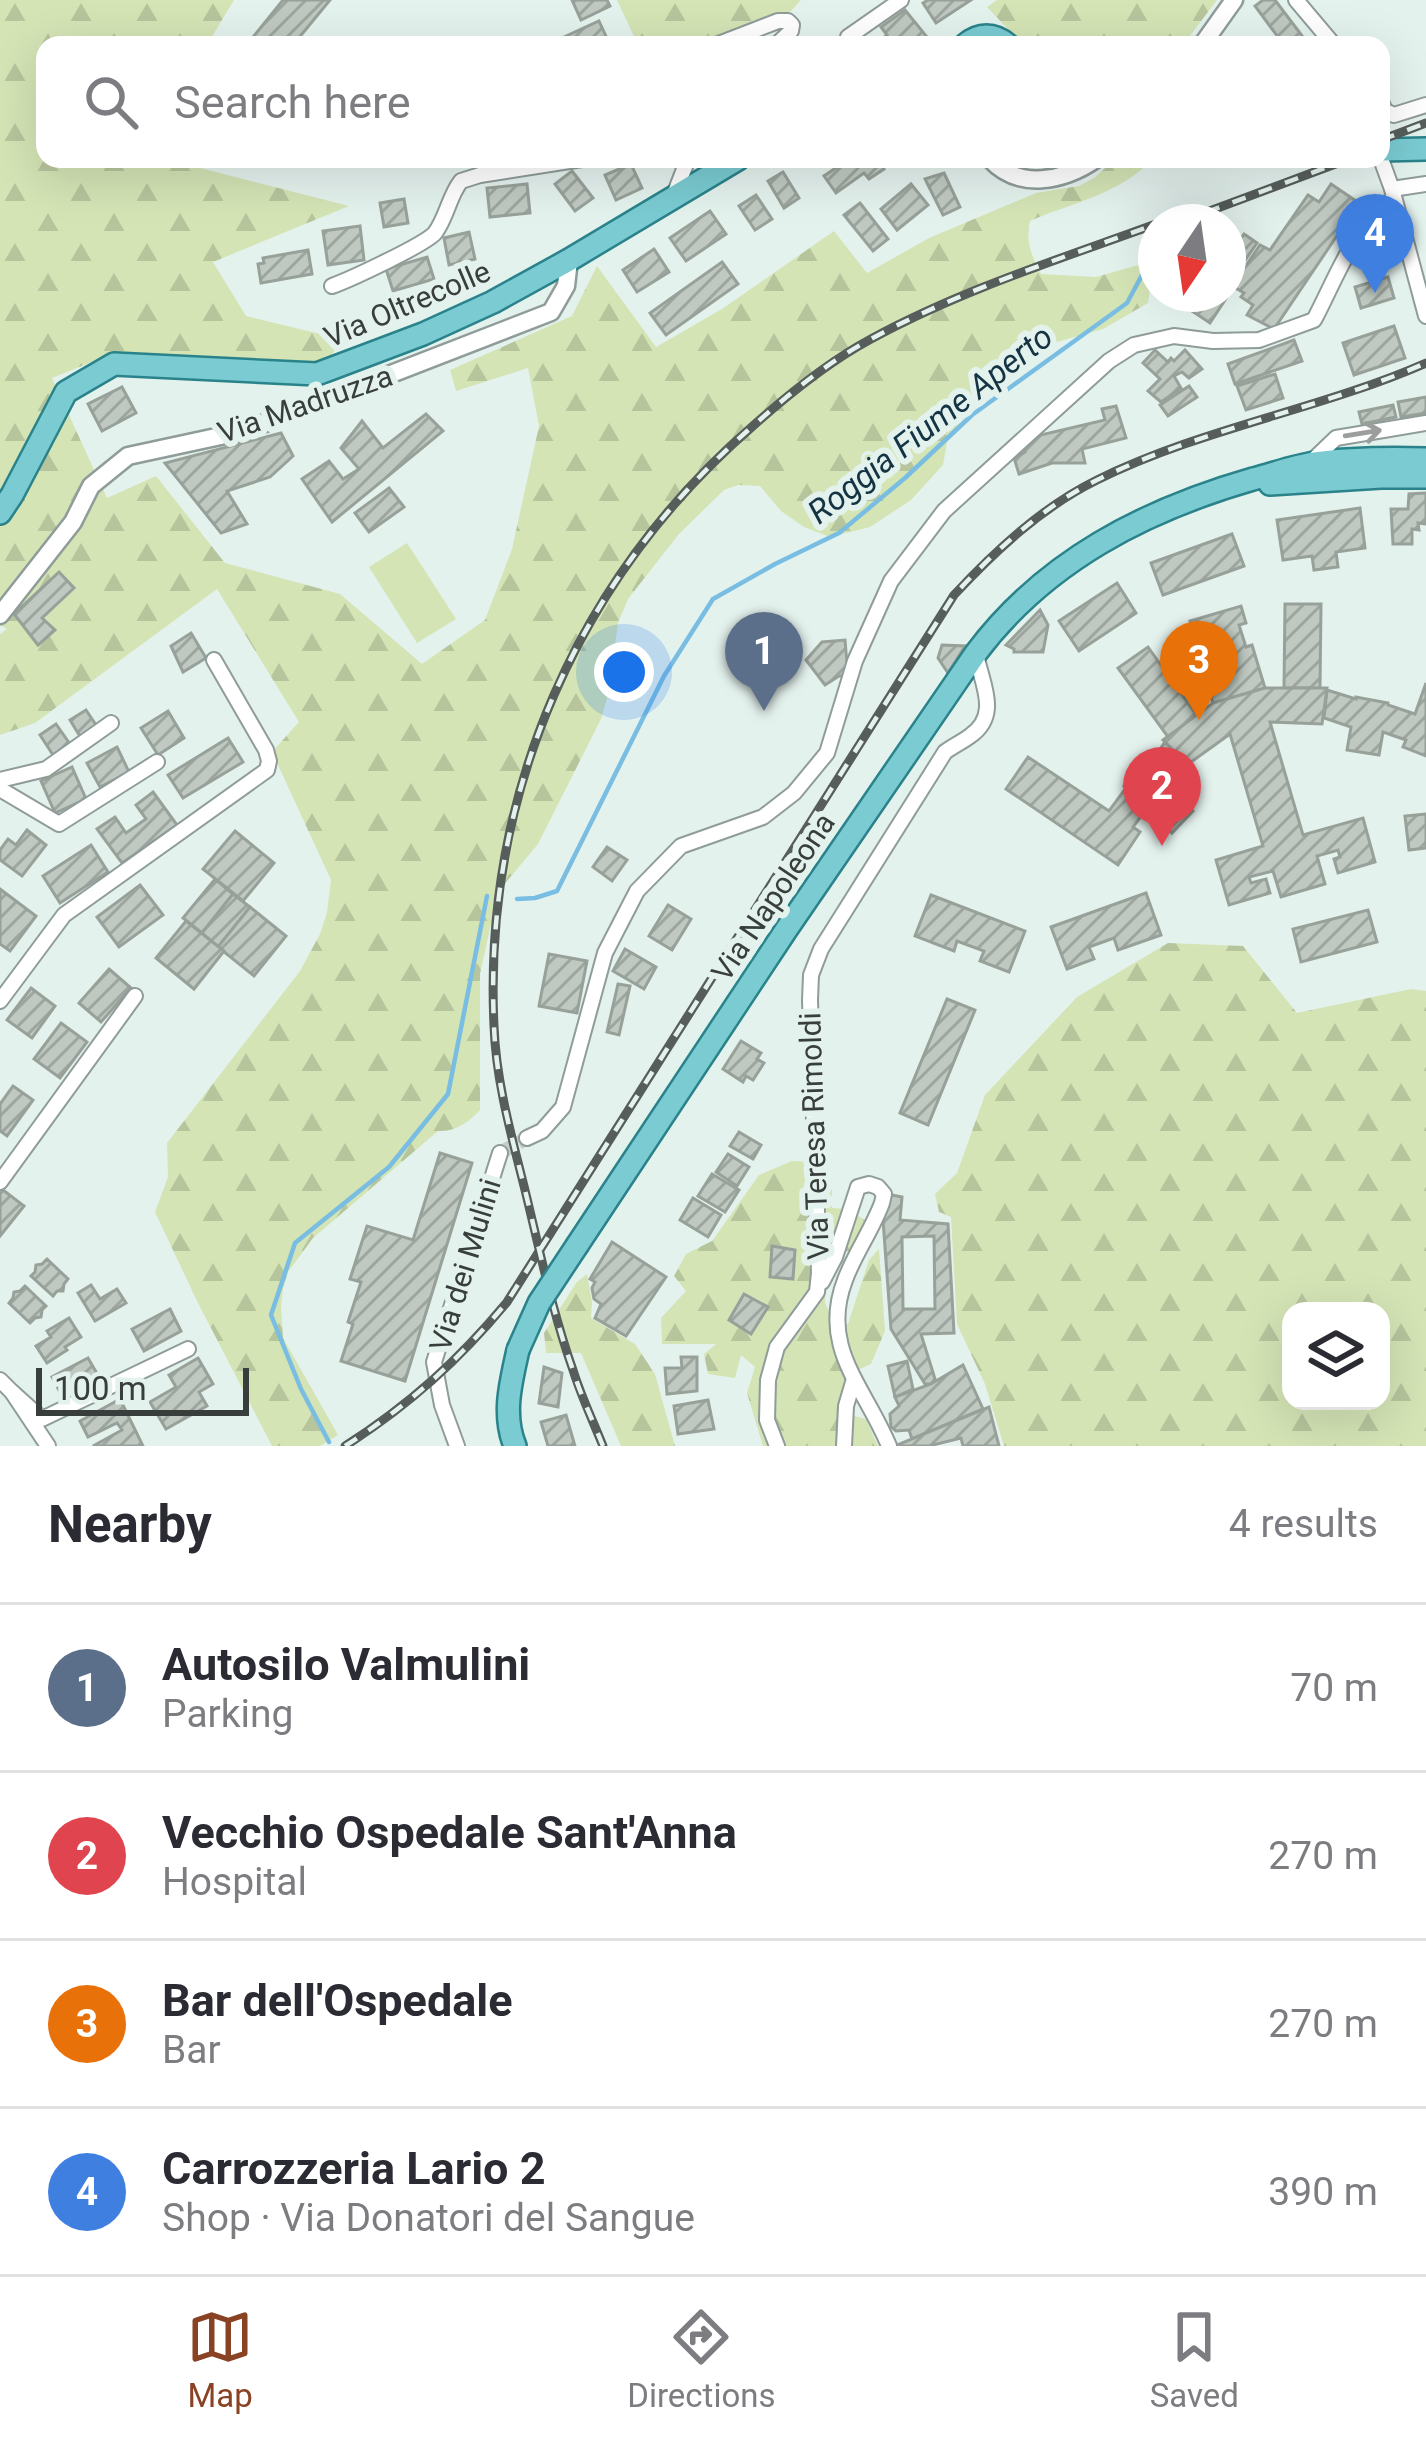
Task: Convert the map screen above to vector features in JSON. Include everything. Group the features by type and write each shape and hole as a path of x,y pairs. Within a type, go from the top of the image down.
{"main road":[{"path":"1390,150 1426,149"},
{"name":"Via Oltrecolle","path":"0,513 66,392 114,364 317,374 493,302 722,168"},
{"name":"Via Napoleona","path":"515,1446 508,1397 518,1349 539,1303 786,930 991,633 1064,565 1159,511 1222,488 1293,476 1310,463 1426,459"},
{"name":"Via Napoleona","path":"1222,488 1426,477"}],"street":[{"path":"849,36 902,0"},
{"path":"1296,0 1326,36"},
{"path":"1208,36 1230,4"},
{"path":"739,36 788,21 792,25 786,36"},
{"path":"1390,113 1426,105"},
{"path":"332,286 430,239 461,181 525,168"},
{"path":"674,195 684,168"},
{"path":"1001,168 1028,180 1081,168"},
{"path":"1388,180 1426,184"},
{"path":"1388,180 1426,316"},
{"path":"527,1138 542,1131 563,1106 605,953 637,891 681,846 764,817 794,793 827,753 855,661 891,581 944,511 1109,361 1134,344 1174,336 1259,340 1314,320 1388,180"},
{"name":"Via Madruzza","path":"0,615 73,522 91,486 128,456 244,431 551,312 566,286 568,260"},
{"path":"1310,463 1336,438 1426,423"},
{"name":"Via Teresa Rimoldi","path":"777,1446 767,1420 767,1380 777,1347 817,1292 820,1255 812,975 844,910 945,752 984,720 988,698 976,653"},
{"path":"0,1001 64,915 267,770 266,750 214,660"},
{"path":"0,784 46,769 111,723"},
{"path":"0,784 59,824 158,761"},
{"path":"0,1182 135,996"},
{"name":"Via dei Mulini","path":"458,1446 442,1405 434,1362 500,1153"},
{"path":"817,1292 836,1257 858,1187 878,1186 884,1194 882,1203 843,1284 836,1334 889,1446"},
{"path":"0,1380 42,1419 188,1348"},
{"path":"844,1446 846,1406 854,1379"},
{"path":"12,1392 49,1446"}],"green space":[{"path":"0,0 234,0 212,36 36,36 36,168 200,168 349,206 213,262 246,316 341,339 328,362 104,357 52,378 107,498 156,476 225,563 340,594 422,664 485,620 512,549 539,426 528,368 456,391 450,370 572,316 597,266 656,347 722,309 834,231 867,273 929,238 1036,193 1079,186 1105,168 1143,168 1111,189 1030,221 1028,236 1041,274 1096,277 1138,265 1138,309 1103,329 1053,343 986,384 948,437 943,465 911,500 870,527 830,537 781,511 760,486 738,485 724,490 679,534 628,599 618,623 601,719 538,844 498,892 480,974 480,1110 461,1125 438,1131 313,1238 288,1272 281,1306 283,1338 338,1435 320,1446 272,1446 155,1212 168,1177 167,1143 300,971 327,912 331,880 272,752 299,722 217,589 35,723 0,735 0,634 7,629 0,625"},
{"path":"617,0 801,0 781,22 740,36 634,36"},
{"path":"997,0 1217,0 1190,36 1014,36 987,7"},
{"path":"407,543 456,619 417,643 369,567"},
{"path":"1168,943 1243,946 1297,1013 1411,989 1426,991 1426,1446 1004,1446 985,1384 957,1324 951,1217 939,1212 935,1194 957,1173 985,1095 1077,997"},
{"path":"792,1161 822,1162 832,1180 832,1208 847,1209 868,1222 856,1252 824,1243 825,1302 834,1325 848,1324 869,1260 879,1249 885,1331 871,1364 847,1375 856,1393 854,1416 866,1419 878,1446 763,1446 747,1393 755,1367 741,1355 735,1378 708,1374 704,1354 716,1344 662,1344 661,1318 686,1291 674,1276 686,1254 712,1241 759,1175"},
{"path":"587,1274 591,1318 635,1344 655,1374 675,1446 621,1446 581,1353 546,1353 544,1333"}],"building":[{"path":"283,0 330,0 300,36 254,36"},
{"path":"572,0 607,0 610,6 581,20"},
{"path":"971,0 936,23 923,3"},
{"path":"1275,0 1302,36 1277,36 1255,6"},
{"path":"905,10 926,36 886,36 881,27"},
{"path":"599,21 606,36 566,36"},
{"path":"633,168 642,188 616,200 605,175"},
{"path":"836,168 884,169 869,179 864,173 836,193 824,176"},
{"path":"572,171 593,198 575,211 555,184"},
{"path":"783,172 799,198 784,208 768,181"},
{"path":"944,173 960,207 943,215 925,179"},
{"path":"527,184 530,213 490,217 487,188"},
{"path":"911,184 928,205 897,230 881,209"},
{"path":"1331,184 1359,203 1274,329 1247,315 1253,305 1246,300 1246,266 1260,245 1270,250 1308,195 1319,202"},
{"path":"756,195 772,219 755,230 739,206"},
{"path":"404,199 408,223 384,227 380,203"},
{"path":"860,203 888,239 873,251 844,215"},
{"path":"710,211 726,234 686,261 670,238"},
{"path":"360,226 364,260 328,265 323,231"},
{"path":"469,232 475,259 449,265 444,238"},
{"path":"1246,235 1257,243 1246,259"},
{"path":"654,249 669,272 637,292 623,270"},
{"path":"308,250 312,274 261,283 258,264 264,263 263,258"},
{"path":"427,257 434,279 393,291 386,269"},
{"path":"722,262 738,284 666,335 650,313"},
{"path":"1388,277 1394,298 1361,308 1355,287"},
{"path":"1194,312 1217,312 1210,323"},
{"path":"1394,326 1405,358 1354,375 1343,343"},
{"path":"1294,340 1302,361 1235,384 1228,364"},
{"path":"1155,350 1168,362 1185,350 1202,369 1189,378 1182,372 1174,376 1181,388 1161,402 1148,391 1160,379 1143,363"},
{"path":"1275,374 1283,398 1246,410 1237,386"},
{"path":"1189,386 1197,397 1168,416 1160,405"},
{"path":"122,387 136,413 102,431 88,404"},
{"path":"1426,397 1426,413 1401,417 1398,402"},
{"path":"1393,405 1396,417 1362,424 1359,412"},
{"path":"1116,406 1126,438 1082,449 1085,463 1052,463 1019,474 1014,458 1025,452 1032,437 1105,420 1102,409"},
{"path":"426,414 443,431 332,522 302,479 329,461 343,479 359,469 341,448 362,421 383,448"},
{"path":"281,433 293,456 270,477 227,491 247,524 221,533 165,463"},
{"path":"389,488 404,507 369,532 355,513"},
{"path":"1426,493 1426,524 1418,523 1419,530 1412,529 1412,544 1393,544 1391,509 1408,509 1409,494"},
{"path":"1360,508 1365,548 1336,552 1338,567 1314,570 1312,556 1283,560 1277,520"},
{"path":"1232,534 1244,566 1163,595 1151,563"},
{"path":"59,572 74,588 42,618 55,630 38,645 14,614"},
{"path":"1117,583 1136,613 1079,651 1059,621"},
{"path":"1285,604 1321,604 1320,688 1284,688"},
{"path":"1241,606 1246,623 1239,625 1246,647 1252,645 1265,688 1213,703 1201,660 1214,656 1207,634 1195,637 1190,621"},
{"path":"1040,610 1048,625 1043,652 1014,652 1006,645"},
{"path":"191,633 206,658 183,672 171,646"},
{"path":"845,640 848,676 825,685 806,660 822,642"},
{"path":"942,645 965,646 948,673 938,658"},
{"path":"1148,647 1197,716 1168,737 1118,668"},
{"path":"1426,683 1426,756 1403,747 1406,740 1383,732 1379,755 1347,750 1351,727 1324,718 1327,690 1415,714"},
{"path":"1265,688 1327,688 1322,724 1270,722 1303,835 1363,818 1375,862 1338,873 1334,859 1340,857 1338,850 1317,856 1325,884 1281,897 1273,871 1249,877 1251,883 1266,879 1270,893 1229,905 1216,860 1263,846 1230,734 1187,765 1163,740 1213,703"},
{"path":"86,710 98,728 81,738 70,720"},
{"path":"168,711 184,738 158,755 141,728"},
{"path":"56,724 70,744 53,755 40,735"},
{"path":"228,738 243,762 183,798 168,775"},
{"path":"1165,742 1185,763 1169,787 1193,811 1172,833 1147,808 1133,827 1140,832 1118,865 1006,789 1028,757 1109,811 1124,786 1146,764 1148,767"},
{"path":"117,747 129,772 100,787 87,763"},
{"path":"72,767 86,799 55,813 41,781"},
{"path":"153,792 177,825 122,863 97,829 115,817 126,833 146,819 136,805"},
{"path":"1426,814 1426,848 1409,850 1405,816"},
{"path":"27,830 46,845 22,876 0,860 0,850 8,839 16,845"},
{"path":"235,831 274,863 243,901 203,869"},
{"path":"91,845 108,872 60,903 43,876"},
{"path":"607,847 627,860 612,881 593,867"},
{"path":"215,879 233,894 202,933 183,918"},
{"path":"140,885 163,915 119,947 97,917"},
{"path":"0,889 36,916 10,951 0,944"},
{"path":"1146,893 1161,935 1118,950 1114,938 1089,947 1094,959 1067,969 1051,927"},
{"path":"233,894 250,907 218,947 202,933"},
{"path":"931,895 1025,931 1009,972 980,961 984,951 957,941 954,951 915,936"},
{"path":"668,905 691,919 672,950 649,936"},
{"path":"250,907 286,936 254,976 218,947"},
{"path":"1368,910 1377,942 1301,962 1293,929"},
{"path":"186,921 224,951 194,989 156,958"},
{"path":"625,949 656,967 644,989 613,971"},
{"path":"549,954 587,961 577,1013 539,1006"},
{"path":"109,969 131,988 101,1022 79,1003"},
{"path":"618,984 630,986 619,1035 607,1032"},
{"path":"31,988 55,1006 32,1038 7,1020"},
{"path":"947,999 975,1010 928,1125 900,1113"},
{"path":"61,1023 87,1042 60,1078 34,1059"},
{"path":"741,1041 761,1053 757,1059 764,1063 753,1080 746,1076 743,1082 723,1069"},
{"path":"13,1086 33,1100 7,1136 0,1131 0,1104"},
{"path":"739,1132 761,1145 753,1159 730,1146"},
{"path":"440,1153 472,1163 405,1381 341,1361 361,1282 350,1279 367,1226 413,1240"},
{"path":"728,1154 749,1167 737,1186 716,1172"},
{"path":"712,1174 739,1190 725,1212 698,1196"},
{"path":"3,1190 24,1206 0,1236 0,1194"},
{"path":"887,1194 902,1197 900,1220 948,1224 954,1333 921,1334 935,1379 931,1384 925,1384 891,1329 883,1220","holes":["934,1236 935,1309 903,1309 902,1237"]},
{"path":"693,1198 721,1215 708,1237 680,1220"},
{"path":"612,1242 666,1277 626,1336 595,1318 601,1304 594,1299 595,1282 590,1279"},
{"path":"772,1246 795,1250 793,1279 770,1277"},
{"path":"47,1259 68,1279 63,1291 53,1296 31,1276 36,1265"},
{"path":"91,1285 100,1299 117,1289 126,1303 95,1321 78,1293"},
{"path":"25,1286 46,1306 41,1317 30,1323 9,1303 14,1292"},
{"path":"744,1294 768,1307 751,1334 729,1320"},
{"path":"170,1309 181,1331 144,1351 132,1329"},
{"path":"69,1318 81,1337 47,1363 36,1346 51,1337 47,1331"},
{"path":"681,1357 697,1357 697,1391 667,1394 665,1368 682,1368"},
{"path":"88,1358 99,1377 62,1396 52,1377"},
{"path":"198,1358 213,1384 199,1392 207,1406 166,1429 150,1402 176,1387 169,1375"},
{"path":"907,1361 913,1389 895,1397 888,1366"},
{"path":"963,1365 983,1409 912,1439 909,1430 891,1427 890,1414 899,1406 895,1397"},
{"path":"544,1367 562,1373 558,1407 539,1403"},
{"path":"120,1399 143,1446 93,1446 122,1430 117,1423 88,1437 80,1421"},
{"path":"708,1400 714,1429 678,1434 674,1406"},
{"path":"989,1407 999,1446 963,1446 961,1438 929,1446 895,1446"},
{"path":"566,1415 575,1446 548,1446 541,1422"}],"waterway":[{"name":"Roggia Fiume Aperto","path":"517,899 557,891 664,676 713,599 839,533 972,415 1127,303 1138,283"},
{"name":"Roggia Fiume Aperto","path":"329,1442 271,1315 295,1243 389,1167 448,1094 487,896"}],"tunnel":[{"path":"500,1153 527,1138"}],"railway":[{"path":"1390,137 1426,123"},
{"path":"1228,204 1325,168"},
{"path":"603,1446 552,1302 495,1047 495,940 505,855 525,774 554,695 591,621 638,550 692,485 796,390 855,348 905,321 1138,230"},
{"path":"345,1446 432,1381 507,1302 954,595 1038,517 1097,480 1178,446 1426,363"}],"place":[{"name":"Carrozzeria Lario 2","path":"1375,293"},
{"name":"Autosilo Valmulini","path":"764,711"},
{"name":"Bar dell'Ospedale","path":"1199,720"},
{"name":"Vecchio Ospedale Sant'Anna","path":"1162,846"}]}
